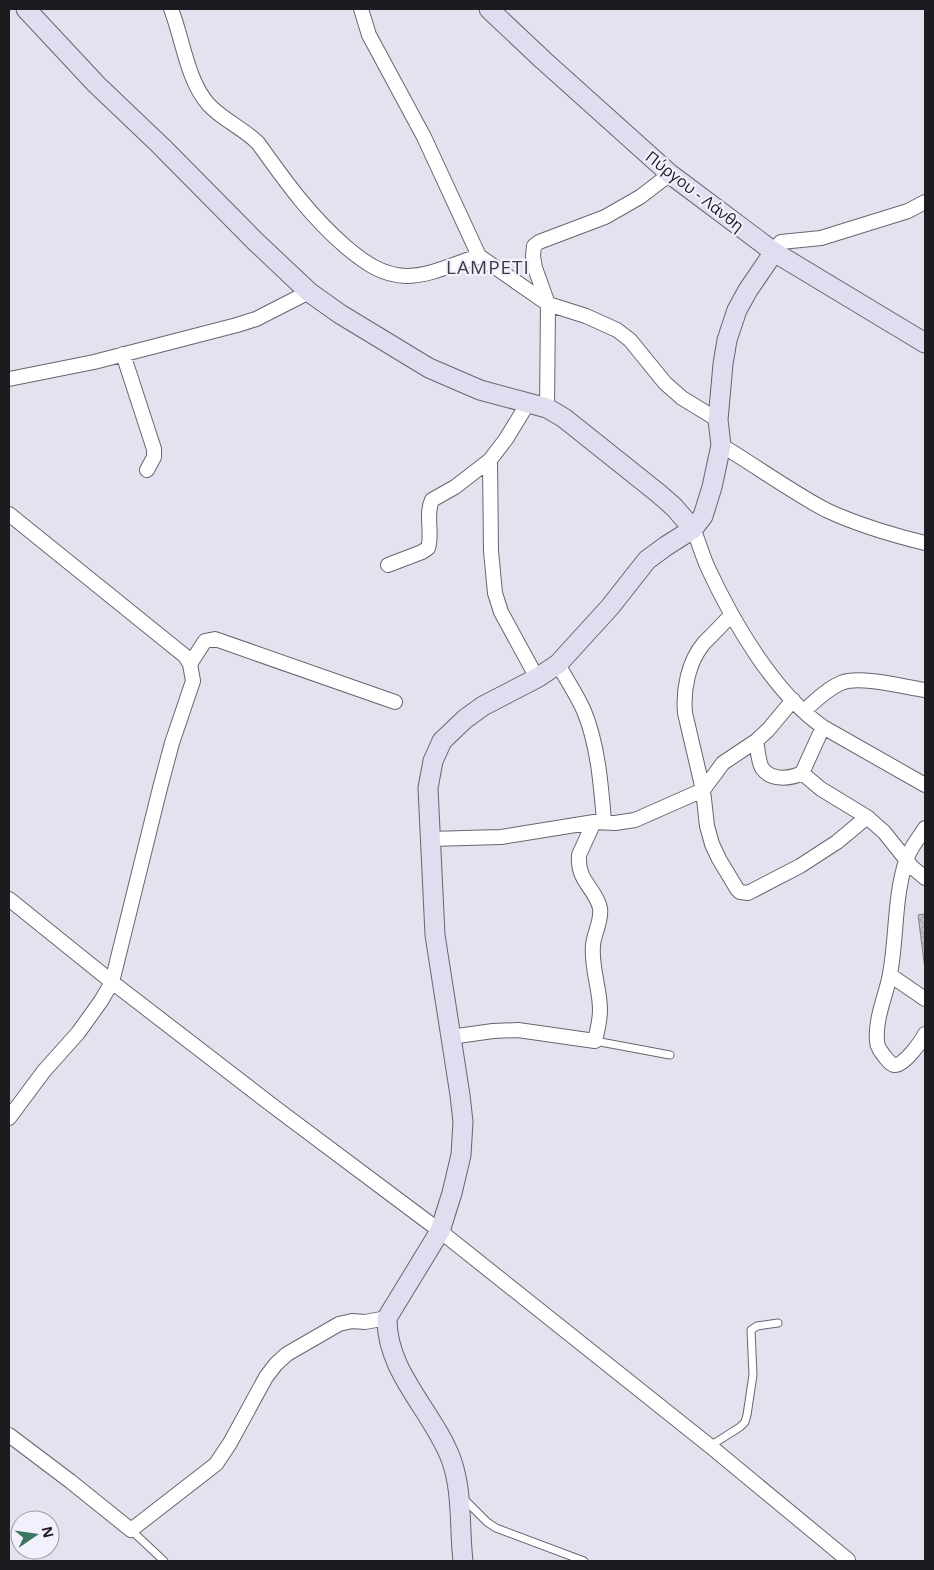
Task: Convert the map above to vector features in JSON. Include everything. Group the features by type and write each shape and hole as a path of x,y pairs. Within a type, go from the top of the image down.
{"street":[{"path":"26,9 96,84 309,292 340,314 428,368 480,390 547,408 564,418 658,492 693,529 707,566 732,616 763,663 793,700 808,716 823,727 925,785"},
{"path":"171,9 200,94 217,112 250,135 258,143 294,194 318,222 362,260 375,269 392,275 408,276 428,272 479,256"},
{"path":"361,9 369,35 424,138 479,256 548,304 586,316 617,330 630,340 665,383 682,398 718,420"},
{"name":"Πύργου - Λάνθη","path":"489,9 670,174 774,252 925,343"},
{"path":"547,408 548,304 535,268 534,246 539,242 605,217 640,197 670,174"},
{"path":"463,1561 456,1477 450,1458 400,1369 394,1356 387,1330 387,1318 440,1232 462,1155 463,1122 435,935 428,788 433,761 442,741 465,719 483,706 537,678 558,664 610,608 647,560 693,529 703,516 721,445 718,420 723,364 732,324 748,290 778,244 781,242 820,238 908,211 925,202"},
{"path":"9,379 86,363 237,325 256,319 309,292"},
{"path":"123,354 154,449 154,457 147,470"},
{"path":"388,565 428,548 431,537 430,507 432,500 456,487 490,460 528,403"},
{"path":"721,445 826,510 853,522 925,543"},
{"path":"490,460 491,551 495,593 501,612 537,678"},
{"path":"9,514 185,656 190,664 193,681 164,770 112,982 78,1033 44,1071 9,1118"},
{"path":"732,616 703,645 693,661 685,688 685,714 712,844 718,859 737,890 744,894 748,893 800,866 837,842 867,817"},
{"path":"190,664 205,641 215,639 395,702"},
{"path":"450,1038 493,1031 518,1030 595,1041 600,1009 593,943 600,921 600,912 598,902 581,876 578,862 579,856 599,822 594,745 583,710 558,664"},
{"path":"804,711 841,683 851,680 885,683 925,690"},
{"path":"430,839 501,837 599,822 615,823 635,820 702,790 723,763 756,741 768,730 793,700"},
{"path":"756,741 759,760 764,770 777,777 785,778 802,773 823,727"},
{"path":"802,773 821,789 867,817 884,832 916,872 925,878"},
{"path":"925,828 920,846 906,859 896,908 890,975 877,1028 877,1042 880,1051 892,1064 899,1064 922,1041 925,1034"},
{"path":"9,899 112,982 440,1232 710,1446 848,1560"},
{"path":"890,975 925,998"},
{"path":"9,1435 131,1530 216,1464 230,1443 266,1377 287,1354 339,1324 387,1318"}],"lane":[{"path":"595,1041 670,1055"},
{"path":"710,1446 740,1427 748,1415 753,1375 752,1330 757,1326 778,1323"},
{"path":"458,1493 487,1522 496,1528 584,1561"},
{"path":"131,1530 164,1561"}],"building":[{"path":"925,914 925,969 918,915"}],"district":[{"name":"LAMPETI","path":"488,267"}]}
